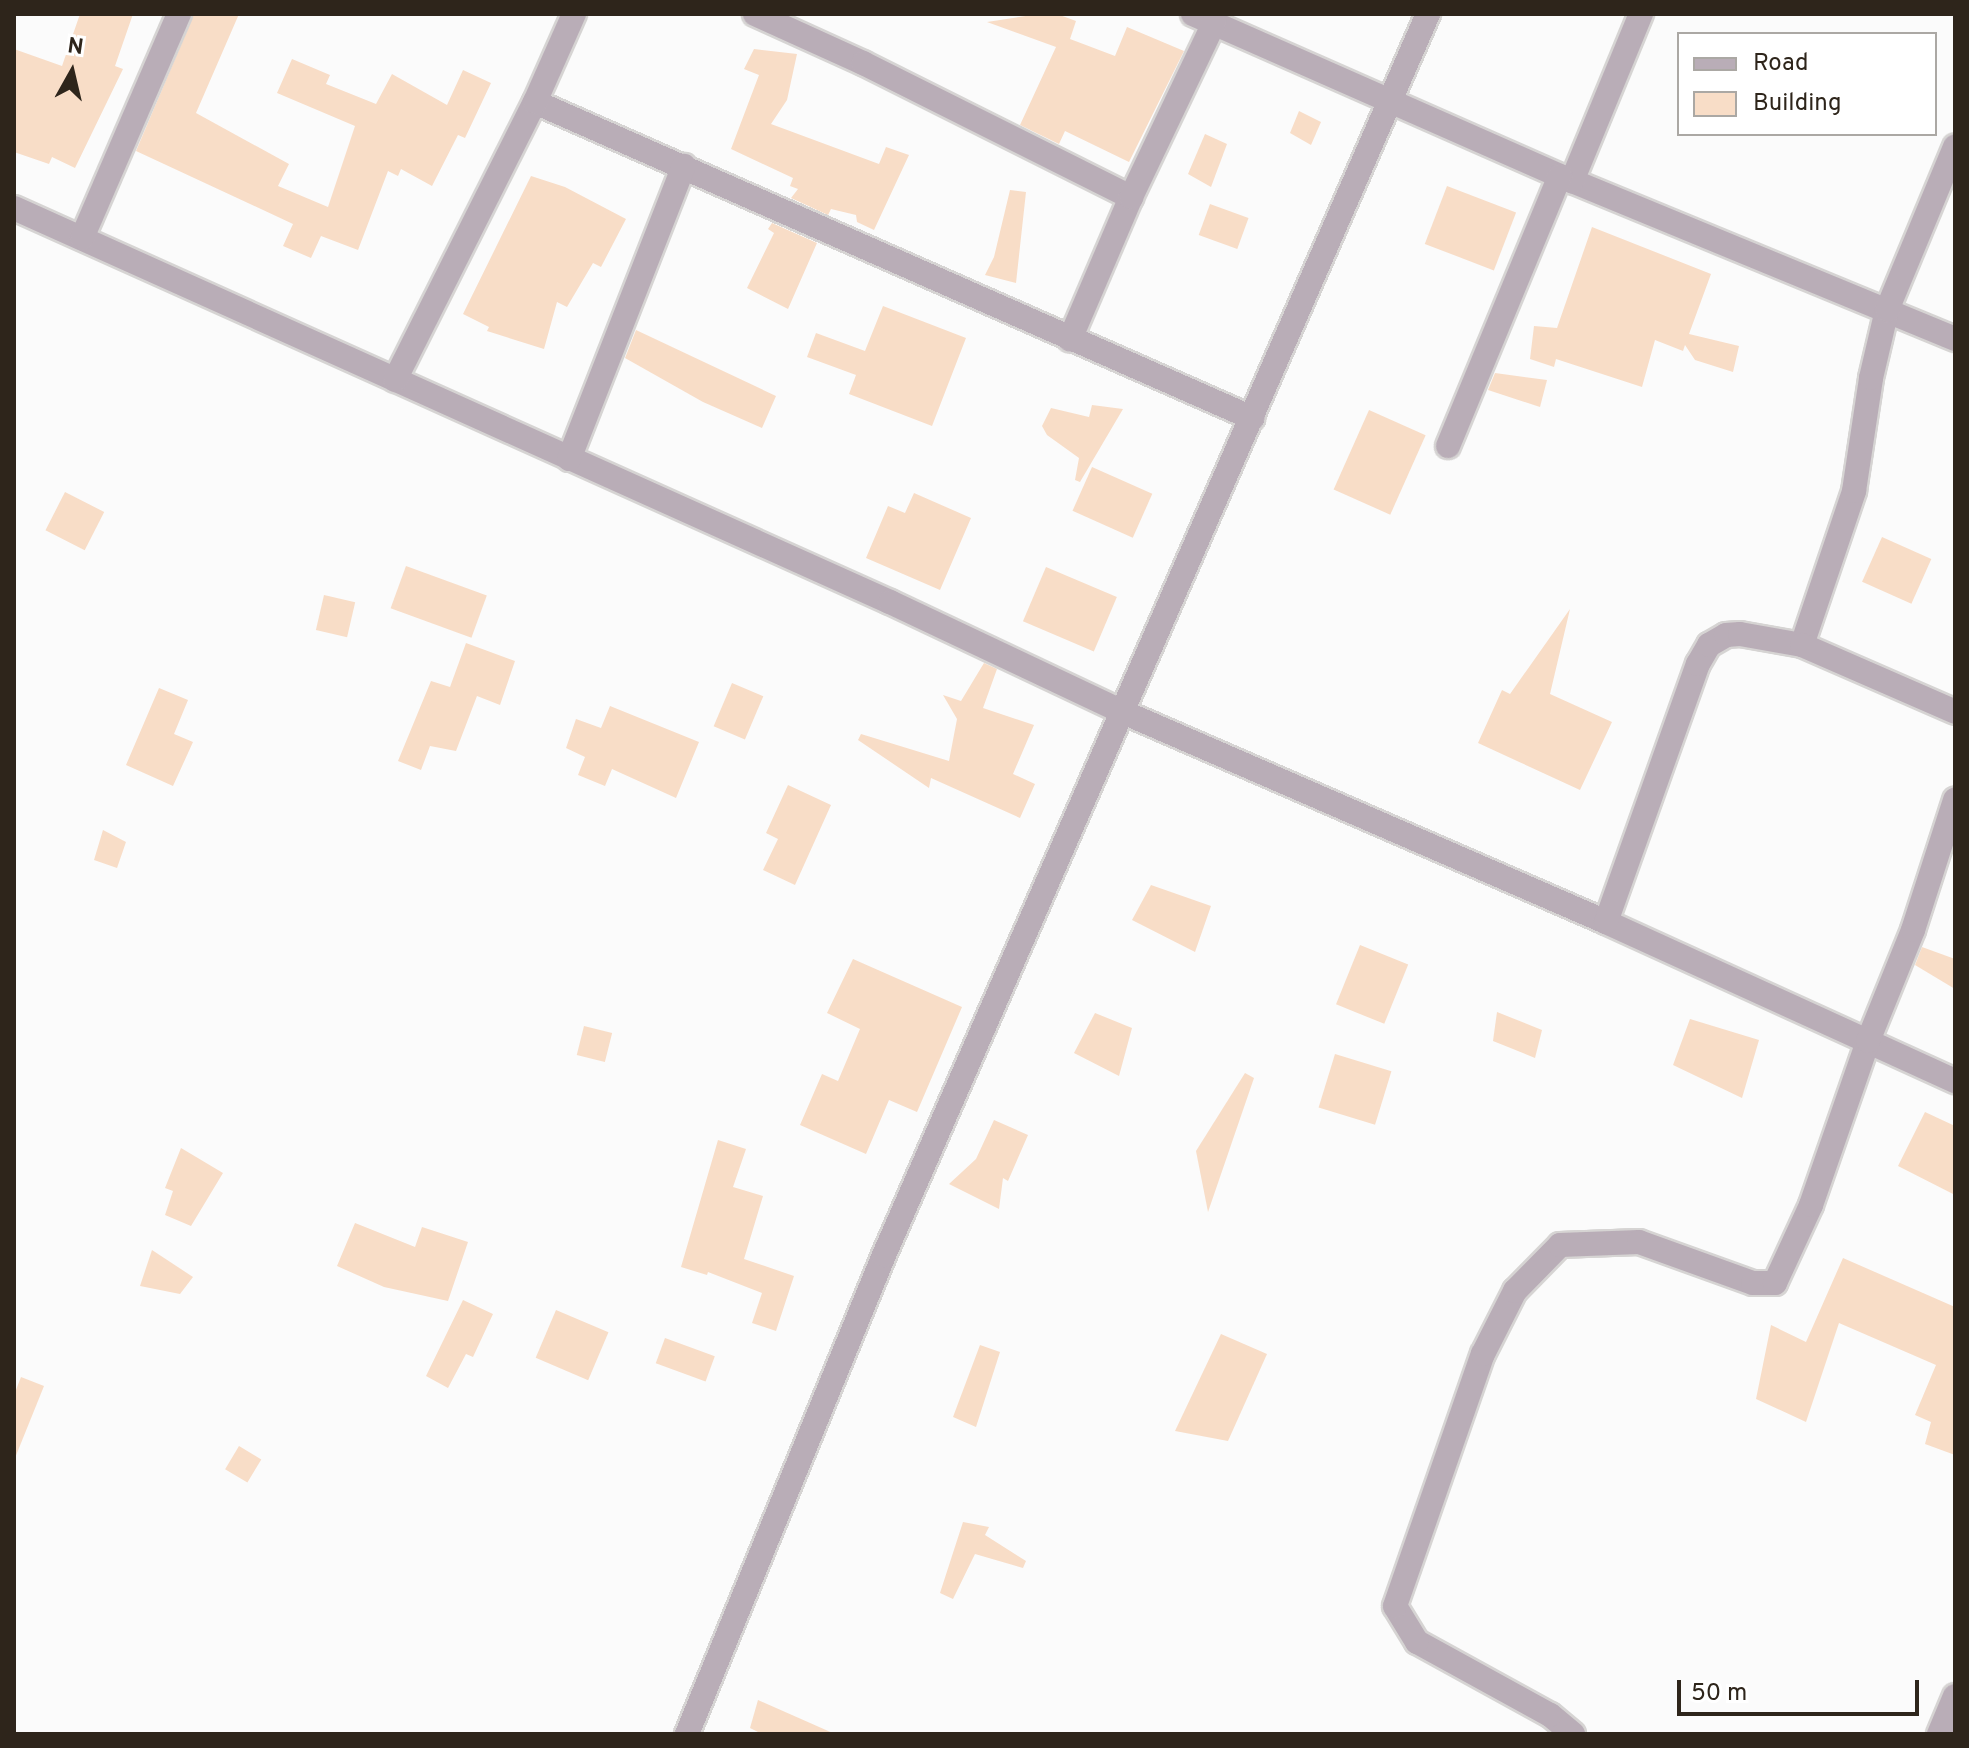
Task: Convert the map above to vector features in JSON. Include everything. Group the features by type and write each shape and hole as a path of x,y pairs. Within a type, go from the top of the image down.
{"street":[{"path":"82,238 179,14"},
{"path":"395,380 535,102 574,14"},
{"path":"755,14 863,63 1131,197"},
{"path":"687,1734 884,1255 1428,14"},
{"path":"1448,446 1641,14"},
{"path":"1070,339 1204,19 1566,179 1955,339"},
{"path":"535,102 1252,418"},
{"path":"1802,645 1854,491 1871,378 1887,310 1955,147"},
{"path":"569,459 684,166"},
{"path":"14,208 890,602 1123,712 1606,922 1955,1081"},
{"path":"1606,922 1698,664 1709,645 1726,635 1740,634 1802,645 1954,711"},
{"path":"1573,1734 1550,1715 1417,1642 1395,1606 1483,1354 1515,1291 1560,1245 1639,1242 1753,1283 1775,1283 1811,1205 1868,1041 1913,930 1955,800"},
{"path":"1939,1734 1955,1696"}],"building":[{"path":"80,14 133,14 115,66 123,69 75,168 52,157 49,164 14,152 14,49 62,66"},
{"path":"194,14 239,14 196,113 289,164 278,186 328,207 355,126 277,93 292,59 330,75 326,84 376,104 392,74 447,105 463,70 491,83 465,138 458,135 432,186 401,169 398,176 388,171 358,250 321,236 311,258 283,246 293,224 136,151"},
{"path":"1057,14 1076,21 1070,39 1115,56 1127,27 1184,51 1129,162 1065,131 1059,144 1020,125 1056,47 987,22"},
{"path":"754,49 797,54 787,100 771,124 879,164 886,147 909,155 874,230 857,222 856,215 831,209 828,215 791,198 798,189 790,186 793,178 731,149 759,75 744,69"},
{"path":"1299,111 1321,122 1311,145 1290,133"},
{"path":"1205,134 1227,144 1211,187 1188,174"},
{"path":"531,176 565,187 626,219 601,267 593,263 567,307 557,302 544,349 487,331 489,327 463,314"},
{"path":"1447,186 1516,213 1494,270 1425,244"},
{"path":"1010,190 1026,192 1016,283 985,275 994,257"},
{"path":"1210,204 1249,218 1237,249 1199,235"},
{"path":"772,223 817,243 788,309 747,288 774,233 768,229"},
{"path":"1592,227 1711,274 1689,334 1739,346 1733,372 1695,360 1685,345 1683,351 1655,340 1642,387 1556,359 1554,367 1530,359 1534,326 1557,328"},
{"path":"883,306 966,338 932,426 849,394 856,375 807,357 816,333 865,351"},
{"path":"636,330 776,396 762,428 703,402 625,358"},
{"path":"1495,373 1547,380 1540,407 1488,390"},
{"path":"1092,405 1123,409 1080,482 1075,480 1079,458 1047,435 1042,426 1051,408 1089,417"},
{"path":"1369,410 1426,435 1390,515 1334,489"},
{"path":"1092,467 1152,494 1133,538 1072,511"},
{"path":"65,492 104,512 85,550 45,530"},
{"path":"914,493 971,518 940,590 866,558 888,506 905,513"},
{"path":"1882,537 1931,559 1911,604 1862,582"},
{"path":"406,566 487,595 471,638 391,608"},
{"path":"1046,567 1117,597 1094,651 1023,621"},
{"path":"324,595 355,602 347,637 316,630"},
{"path":"1570,609 1550,694 1612,722 1580,790 1478,743 1502,690 1510,694"},
{"path":"466,643 515,661 500,705 477,696 456,751 430,746 421,770 398,761 431,681 450,687"},
{"path":"984,663 997,669 983,708 1034,725 1013,774 1035,784 1020,818 931,778 929,788 858,740 861,734 949,761 957,719 943,695 961,701"},
{"path":"732,683 763,696 745,740 714,726"},
{"path":"159,688 188,700 174,734 193,742 173,786 126,765"},
{"path":"610,706 699,742 676,798 612,769 605,786 578,775 585,757 566,748 576,719 601,728"},
{"path":"788,785 831,805 795,885 763,870 778,839 766,833"},
{"path":"103,830 126,842 117,868 94,860"},
{"path":"1151,885 1211,906 1195,952 1132,920"},
{"path":"1360,945 1408,964 1384,1024 1336,1004"},
{"path":"1922,947 1955,959 1955,989 1915,965"},
{"path":"853,959 962,1007 917,1112 889,1100 866,1154 800,1125 822,1074 838,1081 860,1029 827,1013"},
{"path":"1497,1012 1542,1030 1535,1058 1493,1041"},
{"path":"1095,1013 1132,1028 1119,1076 1074,1053"},
{"path":"1690,1019 1759,1040 1742,1098 1673,1065"},
{"path":"584,1026 612,1033 605,1062 577,1055"},
{"path":"1335,1054 1391,1071 1375,1125 1319,1108"},
{"path":"1245,1073 1254,1078 1208,1212 1196,1151"},
{"path":"1925,1112 1955,1126 1955,1195 1898,1166"},
{"path":"994,1120 1028,1135 1008,1181 1003,1178 999,1209 949,1184 976,1159"},
{"path":"718,1140 746,1149 733,1187 763,1196 744,1259 794,1276 776,1331 752,1323 762,1293 708,1272 707,1275 681,1267"},
{"path":"181,1148 223,1173 191,1226 165,1215 173,1191 165,1188"},
{"path":"355,1223 415,1247 422,1227 468,1242 448,1301 384,1287 337,1266"},
{"path":"152,1250 193,1277 180,1294 140,1286"},
{"path":"1843,1258 1955,1307 1955,1455 1925,1444 1931,1422 1915,1415 1936,1365 1839,1323 1806,1422 1756,1399 1771,1325 1806,1342"},
{"path":"463,1300 493,1314 473,1357 466,1354 448,1388 426,1376"},
{"path":"556,1310 608,1332 588,1380 536,1358"},
{"path":"1221,1334 1267,1354 1228,1441 1175,1431"},
{"path":"665,1338 715,1356 706,1381 656,1363"},
{"path":"980,1345 1000,1352 976,1427 953,1417"},
{"path":"21,1377 44,1386 15,1458 14,1395"},
{"path":"239,1446 261,1459 247,1483 225,1469"},
{"path":"963,1522 989,1527 985,1535 1026,1561 1023,1568 975,1554 953,1599 940,1593"},
{"path":"758,1700 835,1734 762,1734 750,1728"}]}
